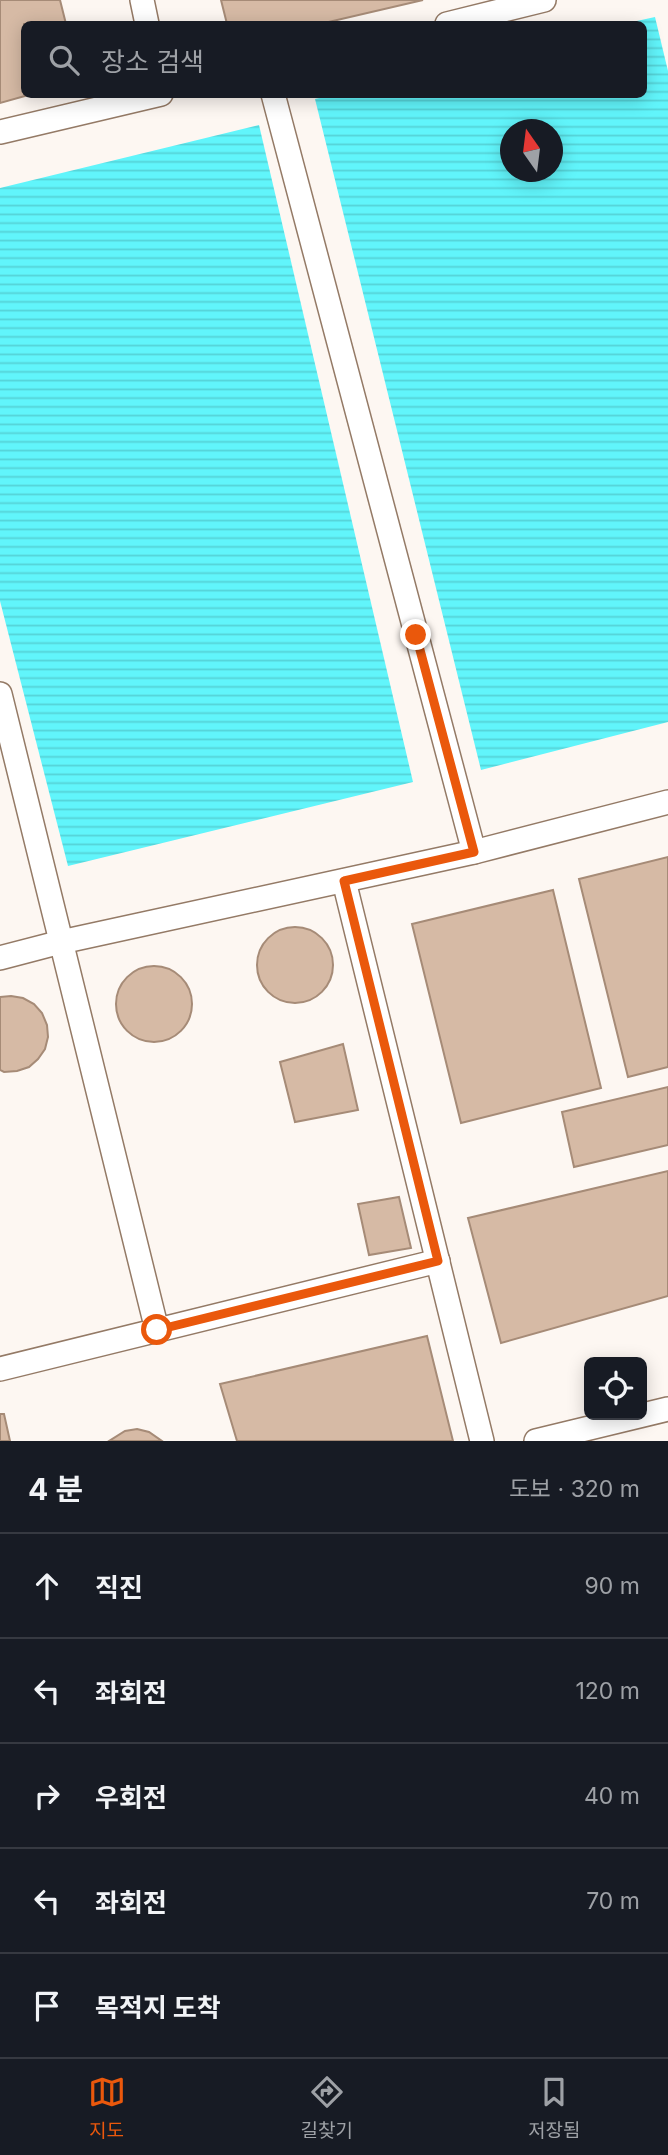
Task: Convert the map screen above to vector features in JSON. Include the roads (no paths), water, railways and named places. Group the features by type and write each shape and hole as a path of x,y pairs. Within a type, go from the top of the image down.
{"lane":[{"path":"142,0 147,21"},
{"path":"459,21 544,0"},
{"path":"0,132 144,98"},
{"path":"274,98 474,852"},
{"path":"0,694 157,1330"},
{"path":"0,958 61,942 474,852 668,802"},
{"path":"344,881 482,1441"},
{"path":"0,1369 438,1261"},
{"path":"536,1441 668,1409"}],"water":[{"path":"655,17 668,71 668,722 481,770 315,99 647,98 647,21 637,21"},
{"path":"259,125 413,782 68,866 0,601 0,188"}]}
